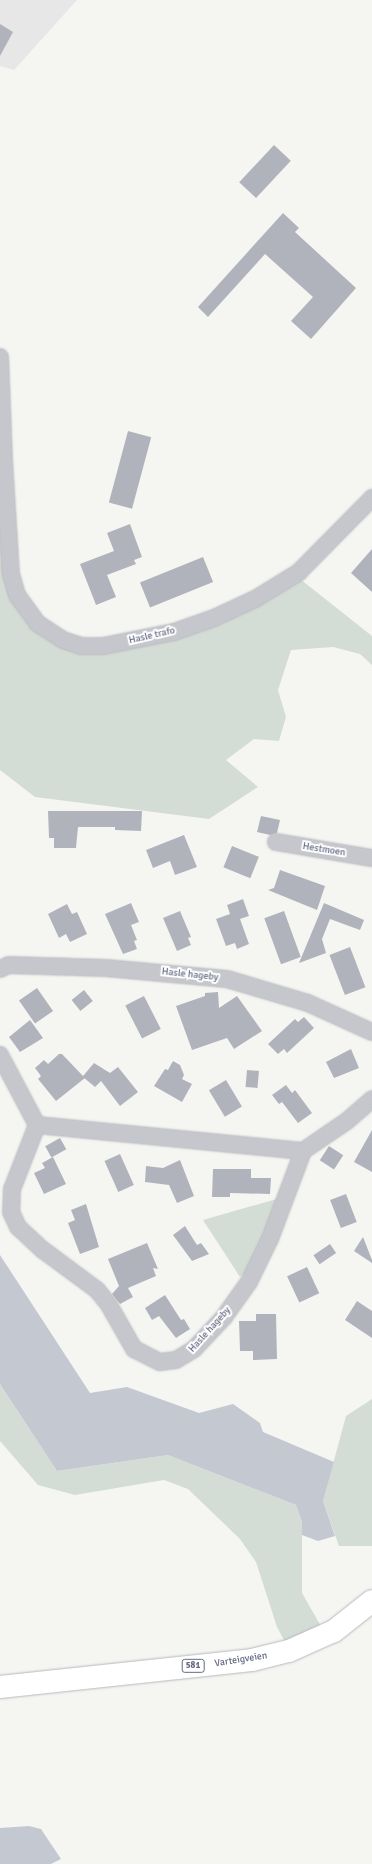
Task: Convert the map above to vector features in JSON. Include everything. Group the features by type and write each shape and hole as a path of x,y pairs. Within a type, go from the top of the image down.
{"main road":[{"name":"Varteigveien","path":"0,1688 252,1660 289,1651 334,1631 372,1601"}],"street":[{"name":"Hasle trafo","path":"0,357 3,376 2,490 11,574 17,595 37,623 63,640 81,646 103,646 174,632 214,618 278,587 324,549 372,498"},
{"name":"Hestmoen","path":"276,842 372,858"},
{"name":"Hasle hageby","path":"0,969 9,965 113,968 228,979 308,1003 372,1032"},
{"path":"0,1055 37,1125 303,1150 347,1121 372,1100"},
{"name":"Hasle hageby","path":"37,1125 12,1189 11,1212 18,1227 43,1250 97,1290 109,1305 134,1349 160,1362 176,1360 194,1349 224,1317 249,1282 270,1239 303,1150"}],"shaded area":[{"path":"0,0 77,0 14,70 0,66"},
{"path":"0,521 26,609 81,646 174,632 295,575 372,636 372,665 360,654 333,647 291,650 278,690 286,717 279,741 254,739 226,760 258,787 209,819 35,797 0,770"},
{"path":"280,1198 248,1270 240,1277 203,1220"},
{"path":"0,1255 90,1393 127,1387 199,1413 233,1404 260,1423 263,1432 334,1462 323,1501 335,1536 318,1541 302,1535 302,1522 296,1505 168,1455 57,1471 0,1384"},
{"path":"0,1384 57,1471 168,1455 296,1505 302,1522 302,1593 322,1628 285,1642 277,1627 256,1562 240,1539 188,1489 164,1480 75,1495 38,1485 0,1441"},
{"path":"372,1399 372,1546 339,1546 323,1501 346,1416"},
{"path":"29,1826 41,1829 61,1859 51,1864 0,1864 0,1828"}],"building":[{"path":"0,24 13,32 0,56"},
{"path":"274,145 291,161 256,198 239,182"},
{"path":"283,213 299,228 295,232 356,288 311,339 291,321 313,297 265,254 208,317 198,307"},
{"path":"128,431 151,437 132,509 109,502"},
{"path":"130,524 142,557 134,560 136,564 107,575 116,597 96,605 80,564 114,551 107,533"},
{"path":"372,549 372,592 351,573"},
{"path":"203,557 213,582 150,608 140,582"},
{"path":"48,811 142,811 141,831 115,830 115,827 78,827 76,848 54,848 54,838 49,838"},
{"path":"261,816 280,820 277,833 270,835 257,832"},
{"path":"184,835 197,867 175,875 170,861 153,868 146,850"},
{"path":"232,846 259,857 250,878 223,867"},
{"path":"280,870 325,886 317,910 268,890 274,888"},
{"path":"243,899 249,916 240,919 249,944 237,949 235,943 226,946 216,919 230,914 227,905"},
{"path":"131,903 139,922 131,925 137,940 134,941 137,949 123,954 105,914"},
{"path":"324,903 364,920 360,930 330,919 322,939 326,953 299,963"},
{"path":"67,904 72,914 77,912 87,934 70,942 66,934 59,938 48,914"},
{"path":"180,911 191,937 188,938 191,945 177,951 163,918"},
{"path":"284,911 301,957 281,964 264,918"},
{"path":"350,947 365,987 345,995 329,955"},
{"path":"37,988 53,1011 35,1024 19,1001"},
{"path":"84,990 93,1001 80,1011 72,1000"},
{"path":"218,992 219,1008 237,996 262,1031 234,1049 227,1038 192,1050 176,1006 205,996 205,993"},
{"path":"144,996 161,1029 142,1039 125,1006"},
{"path":"304,1017 314,1028 287,1053 284,1049 278,1054 268,1044 295,1019 298,1022"},
{"path":"30,1020 43,1038 20,1052 9,1037"},
{"path":"351,1049 359,1068 334,1078 326,1062"},
{"path":"59,1054 62,1054 83,1076 94,1063 110,1073 118,1067 138,1092 120,1106 101,1081 95,1087 85,1078 56,1101 38,1079 41,1076 35,1068 44,1060 48,1064"},
{"path":"173,1061 180,1065 184,1075 182,1079 192,1084 182,1102 154,1086 165,1069 168,1070"},
{"path":"247,1070 259,1071 257,1088 246,1087"},
{"path":"226,1080 242,1107 225,1117 209,1090"},
{"path":"286,1085 292,1093 295,1090 312,1113 298,1123 282,1102 279,1104 272,1095"},
{"path":"372,1130 372,1172 354,1162"},
{"path":"60,1138 66,1149 51,1158 45,1146"},
{"path":"329,1146 343,1155 334,1170 320,1160"},
{"path":"120,1154 134,1185 118,1192 104,1161"},
{"path":"53,1157 66,1184 44,1194 34,1173 45,1168 42,1163"},
{"path":"180,1160 194,1196 177,1203 169,1185 145,1182 146,1166 163,1168"},
{"path":"213,1169 251,1169 251,1178 271,1178 270,1194 230,1193 230,1197 212,1197"},
{"path":"346,1194 357,1222 341,1228 330,1200"},
{"path":"86,1204 99,1247 80,1254 68,1223 75,1220 71,1210"},
{"path":"185,1226 197,1245 201,1243 209,1254 192,1261 173,1235"},
{"path":"363,1237 372,1260 372,1263 354,1251"},
{"path":"147,1243 158,1269 153,1268 156,1276 128,1288 133,1297 120,1304 112,1294 119,1286 108,1259"},
{"path":"330,1244 336,1253 320,1264 313,1255"},
{"path":"307,1267 319,1293 299,1303 287,1276"},
{"path":"165,1295 181,1320 184,1319 190,1329 176,1338 159,1316 152,1320 145,1308"},
{"path":"357,1301 372,1311 372,1338 345,1320"},
{"path":"256,1314 276,1314 277,1359 253,1360 253,1351 240,1351 239,1321 256,1321"}]}
